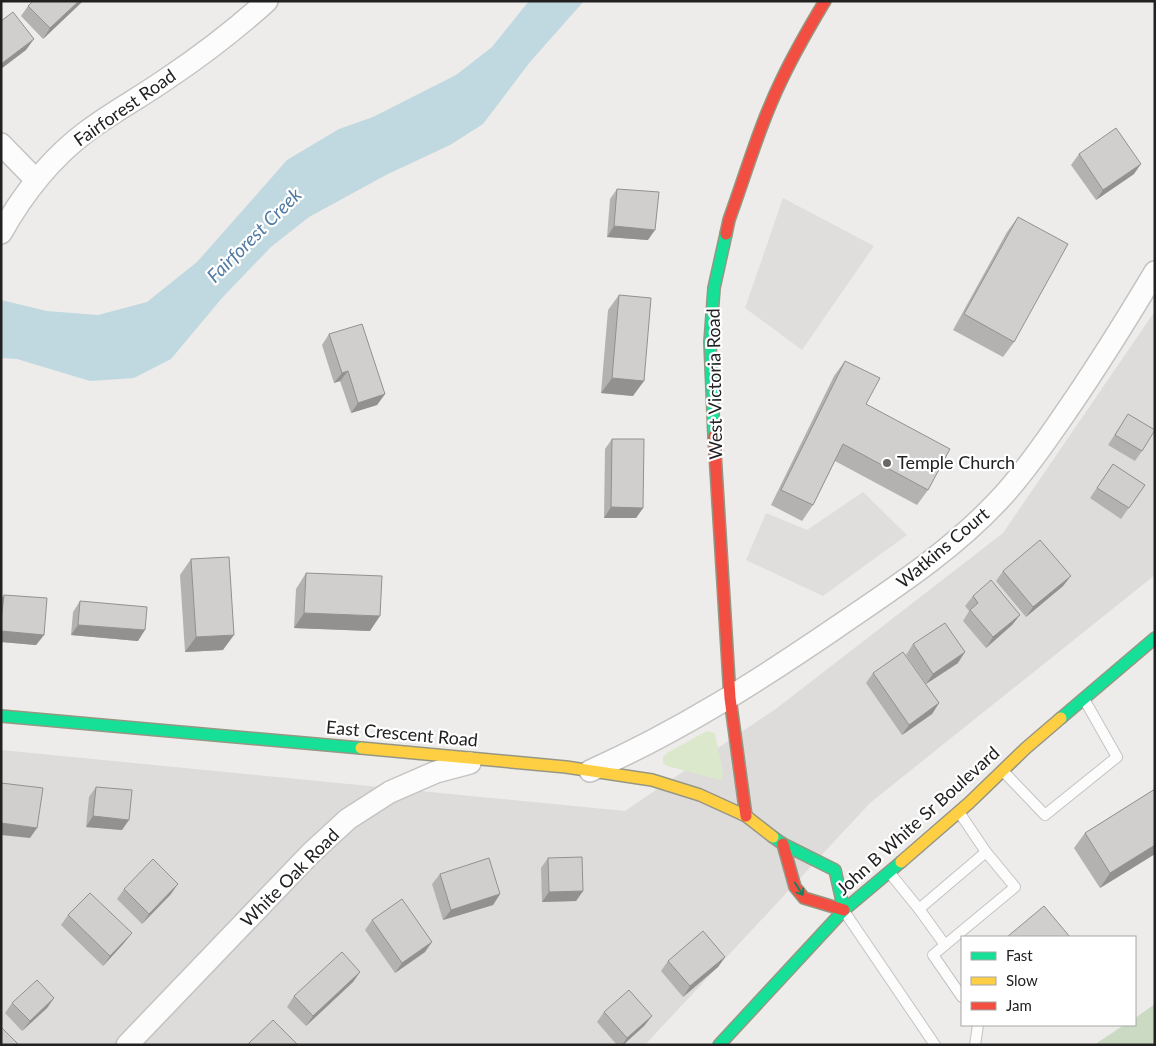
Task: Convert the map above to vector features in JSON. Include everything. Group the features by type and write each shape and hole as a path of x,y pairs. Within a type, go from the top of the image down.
{"street":[{"name":"Fairforest Road","path":"1,233 13,212 36,180 86,132 204,54 267,1"},
{"name":"West Victoria Road","path":"746,816 730,698 712,403 710,342 714,288 729,220 764,121 781,80 801,41 825,1"},
{"path":"1,144 36,180"},
{"name":"Watkins Court","path":"730,698 918,572 960,538 999,500 1034,459 1092,375 1155,272"},
{"name":"John B White Sr Boulevard","path":"719,1045 844,910 959,811 1084,698 1155,638"},
{"path":"590,771 633,752 730,698"},
{"name":"East Crescent Road","path":"1,716 485,759 652,780 700,795 746,816 783,844 835,870 844,910"},
{"name":"White Oak Road","path":"127,1045 311,853 348,819 390,792 436,772 485,759"},
{"path":"783,844 795,887 804,898 844,910"}],"lane":[{"path":"1003,770 1045,815 1117,757 1084,698"},
{"path":"959,811 986,852 1014,887 933,955 961,996"},
{"path":"919,909 986,852"},
{"path":"889,871 945,945"},
{"path":"844,910 935,1045"},
{"path":"975,1045 978,1026"}],"shaded area":[{"path":"783,198 874,246 802,350 745,308"},
{"path":"1155,311 1155,575 870,803 645,1045 1,1045 1,750 625,811 777,708 1003,533"},
{"path":"863,492 907,535 823,596 746,560 766,513 807,530"}],"green space":[{"path":"707,731 715,733 723,773 723,777 720,780 667,766 663,763 663,757 667,753"},
{"path":"1155,1004 1155,1045 1094,1045 1122,1026 1136,1026 1136,1017"}],"water":[{"name":"Fairforest Creek","path":"529,1 584,1 530,62 483,124 450,145 386,175 309,217 271,247 222,298 171,359 134,378 90,381 17,359 1,358 1,300 47,311 98,315 147,302 197,262 287,160 339,129 373,117 456,75 492,47"}],"building":[{"path":"33,1 79,1 50,28 28,6"},
{"path":"13,12 34,39 1,64 1,21"},
{"path":"1116,128 1141,164 1103,190 1079,154"},
{"path":"617,189 659,192 655,230 614,226"},
{"path":"1018,217 1068,244 1014,342 964,314"},
{"path":"619,295 651,298 644,381 612,378"},
{"path":"362,324 385,394 358,403 348,371 342,373 329,334"},
{"path":"845,361 880,378 866,404 950,449 928,490 843,444 813,505 781,490"},
{"path":"1128,414 1155,430 1142,451 1115,435"},
{"path":"612,439 644,439 643,508 611,507"},
{"path":"1113,464 1145,485 1129,508 1097,488"},
{"path":"1040,540 1071,576 1033,607 1003,571"},
{"path":"229,557 234,635 196,637 191,559"},
{"path":"306,573 382,576 380,616 304,613"},
{"path":"991,580 1020,615 993,637 970,610 978,603 973,596"},
{"path":"4,595 47,598 44,635 1,631"},
{"path":"80,601 147,607 145,630 78,625"},
{"path":"945,623 965,652 933,674 913,644"},
{"path":"903,652 939,703 909,725 873,673"},
{"path":"1,783 43,788 37,828 1,823"},
{"path":"96,787 132,790 129,820 93,816"},
{"path":"1155,789 1155,845 1110,873 1085,833"},
{"path":"582,857 583,891 549,892 548,858"},
{"path":"489,858 500,894 451,910 440,874"},
{"path":"153,859 178,884 149,914 124,889"},
{"path":"90,893 132,933 110,956 68,915"},
{"path":"402,899 432,942 402,963 372,920"},
{"path":"1044,906 1069,936 1008,936"},
{"path":"703,931 725,957 690,986 668,961"},
{"path":"342,952 360,972 313,1016 294,996"},
{"path":"37,980 54,998 30,1021 12,1003"},
{"path":"629,990 652,1016 627,1038 604,1012"},
{"path":"273,1020 298,1045 250,1045 249,1043"},
{"path":"1,1027 19,1045 1,1045"}],"traffic: fast":[{"path":"714,436 710,342 714,288 726,234"},
{"path":"1061,718 1155,638"},
{"path":"1,716 361,748"},
{"path":"773,837 835,870 844,910"},
{"path":"719,1045 844,910 901,862"}],"traffic: slow":[{"path":"901,862 969,803 1026,748 1061,718"},
{"path":"361,748 566,767 652,780 700,795 746,816 773,837"}],"traffic: jam":[{"path":"726,234 729,220 774,96 797,49 825,1"},
{"path":"714,436 730,698 746,816"},
{"path":"783,844 795,887 804,898 844,910"}],"place":[{"name":"Temple Church","path":"887,463"}]}
